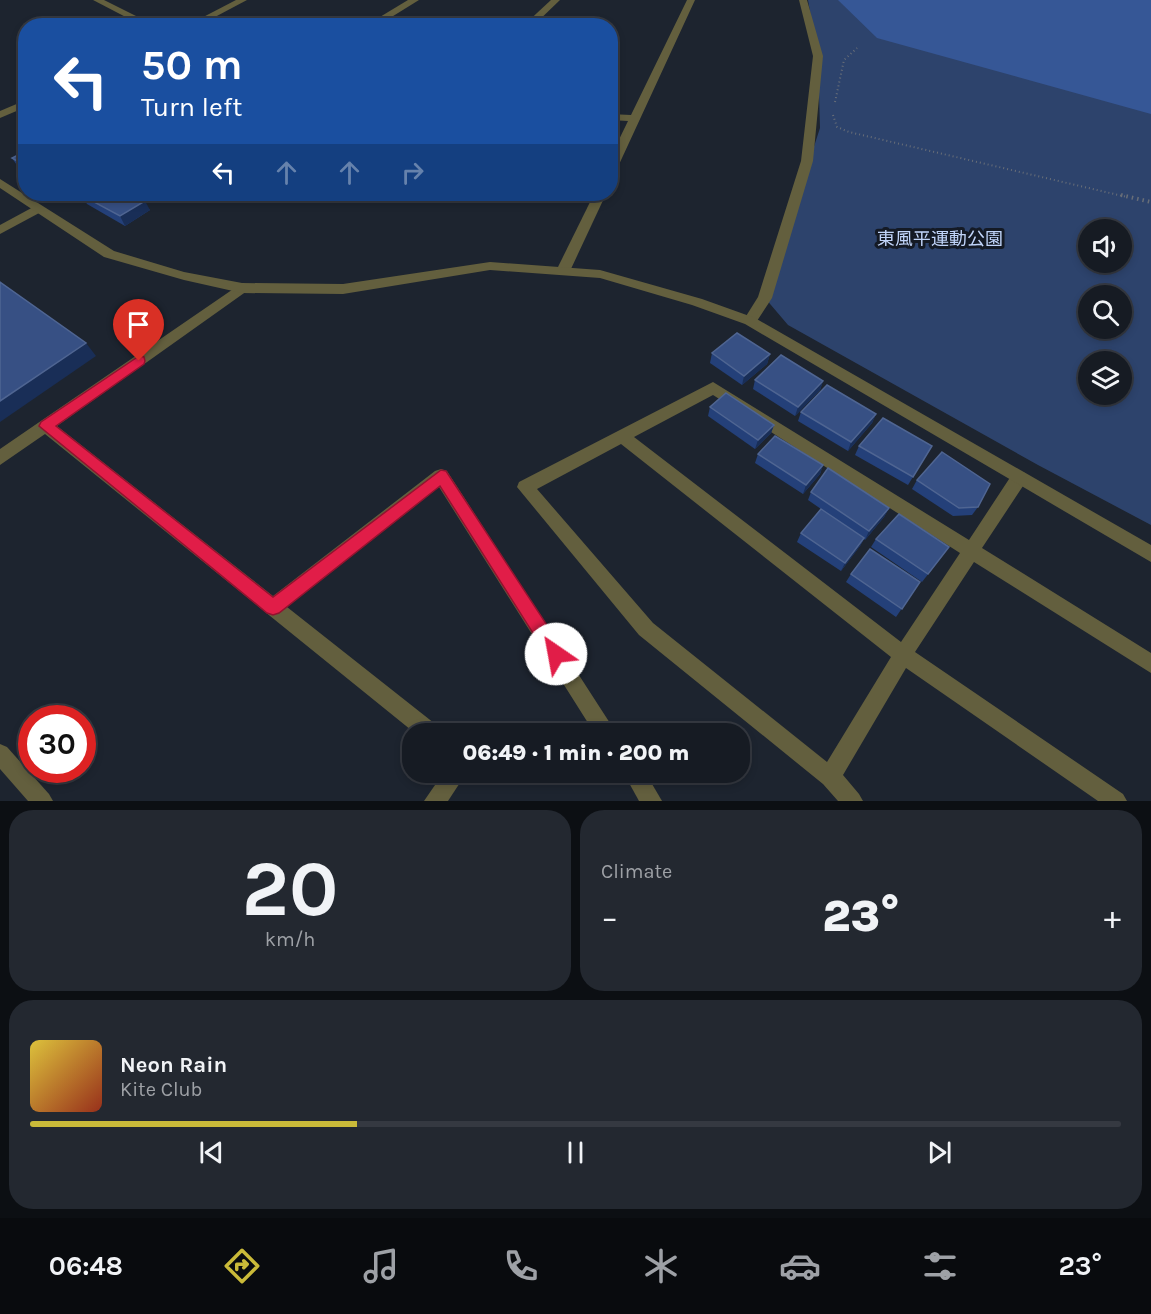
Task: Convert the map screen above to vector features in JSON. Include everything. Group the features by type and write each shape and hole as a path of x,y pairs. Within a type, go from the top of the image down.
{"street":[{"path":"97,0 135,18"},
{"path":"206,18 243,0"},
{"path":"383,18 415,0"},
{"path":"536,18 556,0"},
{"path":"618,155 691,0"},
{"path":"750,321 765,298 807,161 818,57 803,0"},
{"path":"0,115 18,107"},
{"path":"618,117 636,118"},
{"path":"0,183 18,196"},
{"path":"26,201 109,254 184,276 242,288 343,289 489,266 600,273 697,302 750,321 1151,554"},
{"path":"563,271 597,201"},
{"path":"0,230 37,209"},
{"path":"0,458 242,288"},
{"path":"852,801 830,777 646,629 525,487 713,388 1151,664"},
{"path":"46,426 418,723"},
{"path":"623,437 903,655 1116,801"},
{"path":"273,607 441,476 600,723"},
{"path":"830,777 903,655 1019,478"},
{"path":"0,753 42,801"},
{"path":"435,801 449,783"},
{"path":"640,783 651,801"}],"path":[{"path":"857,48 844,60 840,70 832,117 837,126 849,132 1151,202"}],"green space":[{"name":"東風平運動公園","path":"808,0 1151,0 1151,525 1038,465 788,325 765,298 820,128 818,57"}],"shaded area":[{"path":"838,0 1151,0 1151,114 877,38"}],"building":[{"path":"92,201 145,201 120,216"},
{"path":"0,282 86,343 0,401"},
{"path":"737,333 770,354 744,376 712,353"},
{"path":"781,355 823,381 798,407 755,380"},
{"path":"827,385 876,414 851,442 801,412"},
{"path":"726,393 774,425 758,440 710,407"},
{"path":"883,418 932,446 913,477 859,446"},
{"path":"775,436 823,465 806,485 758,454"},
{"path":"942,452 990,484 978,507 959,508 917,480"},
{"path":"828,468 889,508 869,531 811,492"},
{"path":"821,509 864,538 845,563 801,533"},
{"path":"899,514 949,547 928,574 876,539"},
{"path":"870,549 920,582 902,609 851,574"}],"route":[{"path":"139,361 46,426 273,607 441,476 556,654"}]}
